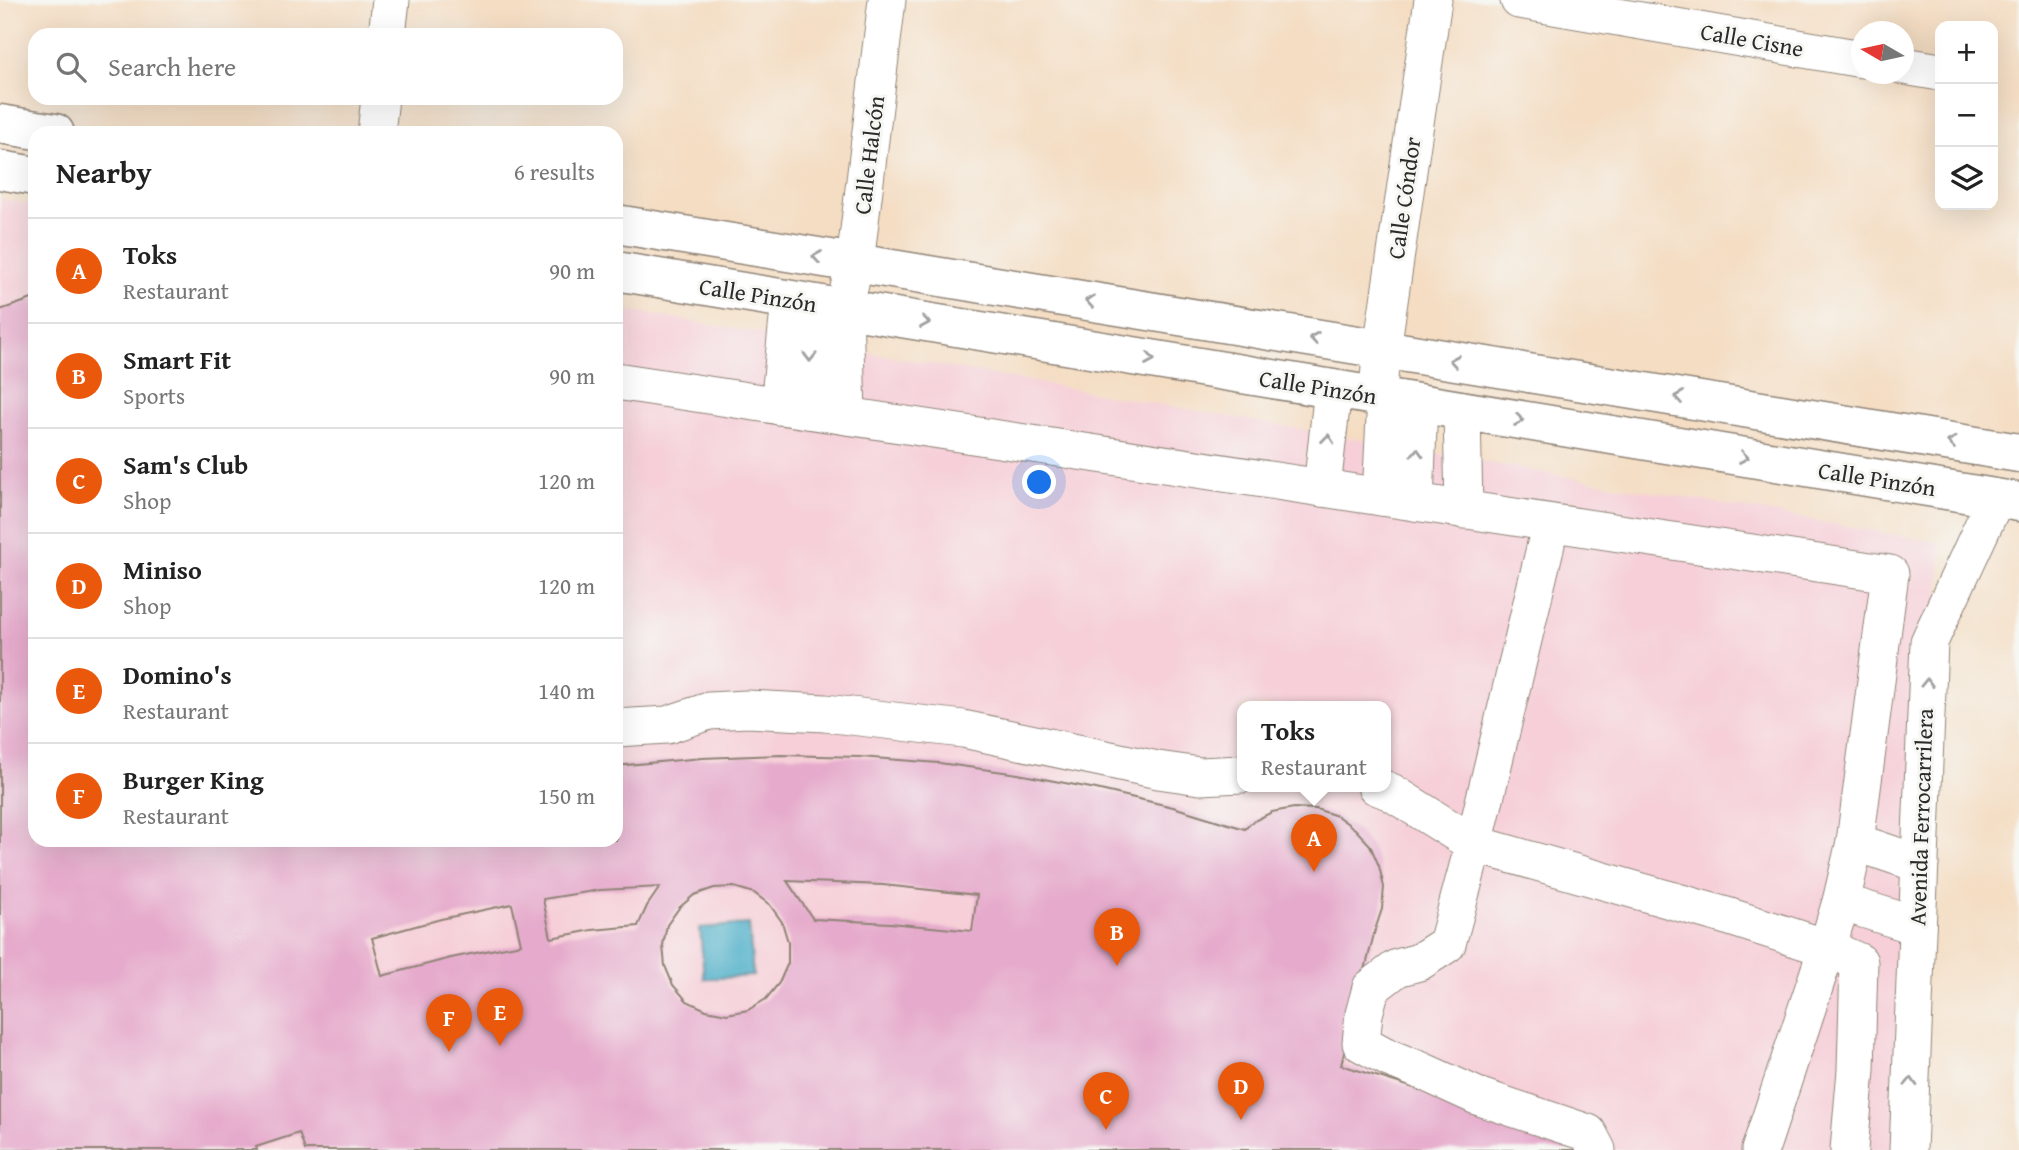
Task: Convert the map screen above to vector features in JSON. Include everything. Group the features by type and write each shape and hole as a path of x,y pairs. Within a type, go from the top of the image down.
{"main road":[{"path":"0,124 28,129"},
{"path":"0,170 28,175"},
{"name":"Calle Pinzón","path":"623,226 2019,453"},
{"name":"Calle Pinzón","path":"623,272 2008,500"}],"street":[{"path":"388,28 391,0"},
{"name":"Calle Halcón","path":"828,306 855,263 887,0"},
{"name":"Calle Cóndor","path":"1398,500 1394,399 1382,349 1433,0"},
{"name":"Calle Cisne","path":"1519,0 1851,57"},
{"path":"1914,68 1935,71"},
{"path":"377,126 379,105"},
{"path":"794,408 828,306"},
{"path":"828,306 858,418"},
{"path":"623,382 1890,574 1855,842 1841,902 1843,955 1856,1070 1849,1150"},
{"path":"1322,488 1333,389"},
{"path":"1462,410 1464,510"},
{"name":"Avenida Ferrocarrilera","path":"1908,1150 1929,642 2008,500"},
{"path":"1551,523 1474,845 1447,944 1419,961 1397,968 1371,988 1364,1014 1361,1043 1477,1096 1588,1133 1597,1150"},
{"path":"623,728 667,725 709,712 747,709 825,713 963,729 1158,770 1200,776 1237,774"},
{"path":"1391,792 1474,845 1730,917 1914,982"},
{"path":"1855,842 1920,864"},
{"path":"1841,902 1917,926"},
{"path":"1760,1150 1843,955"}],"shaded area":[{"path":"0,199 28,204 28,847 623,847 623,309 1941,543 1918,1150 0,1150"}],"water":[{"path":"749,924 753,976 704,979 700,928"}],"building":[{"path":"28,300 28,847 623,847 623,765 702,758 781,755 939,763 1018,774 1173,807 1245,829 1252,822 1272,812 1294,808 1316,809 1337,816 1355,829 1370,845 1384,887 1382,909 1341,1065 1573,1138 1580,1150 305,1150 299,1133 256,1147 257,1150 0,1150 0,310","holes":["787,881 883,885 977,895 972,931 813,919","660,887 638,926 592,930 551,938 543,899 600,890","734,887 754,893 770,905 782,922 788,942 788,963 779,983 766,999 748,1010 727,1014 706,1010 687,1001 673,985 665,966 663,945 667,925 679,908 694,895 714,888","512,904 521,944 382,976 372,938 441,919"]}],"place":[{"name":"Toks","path":"1314,872"},
{"name":"Smart Fit","path":"1117,966"},
{"name":"Domino's","path":"500,1046"},
{"name":"Burger King","path":"449,1052"},
{"name":"Miniso","path":"1241,1120"},
{"name":"Sam's Club","path":"1106,1130"}]}
